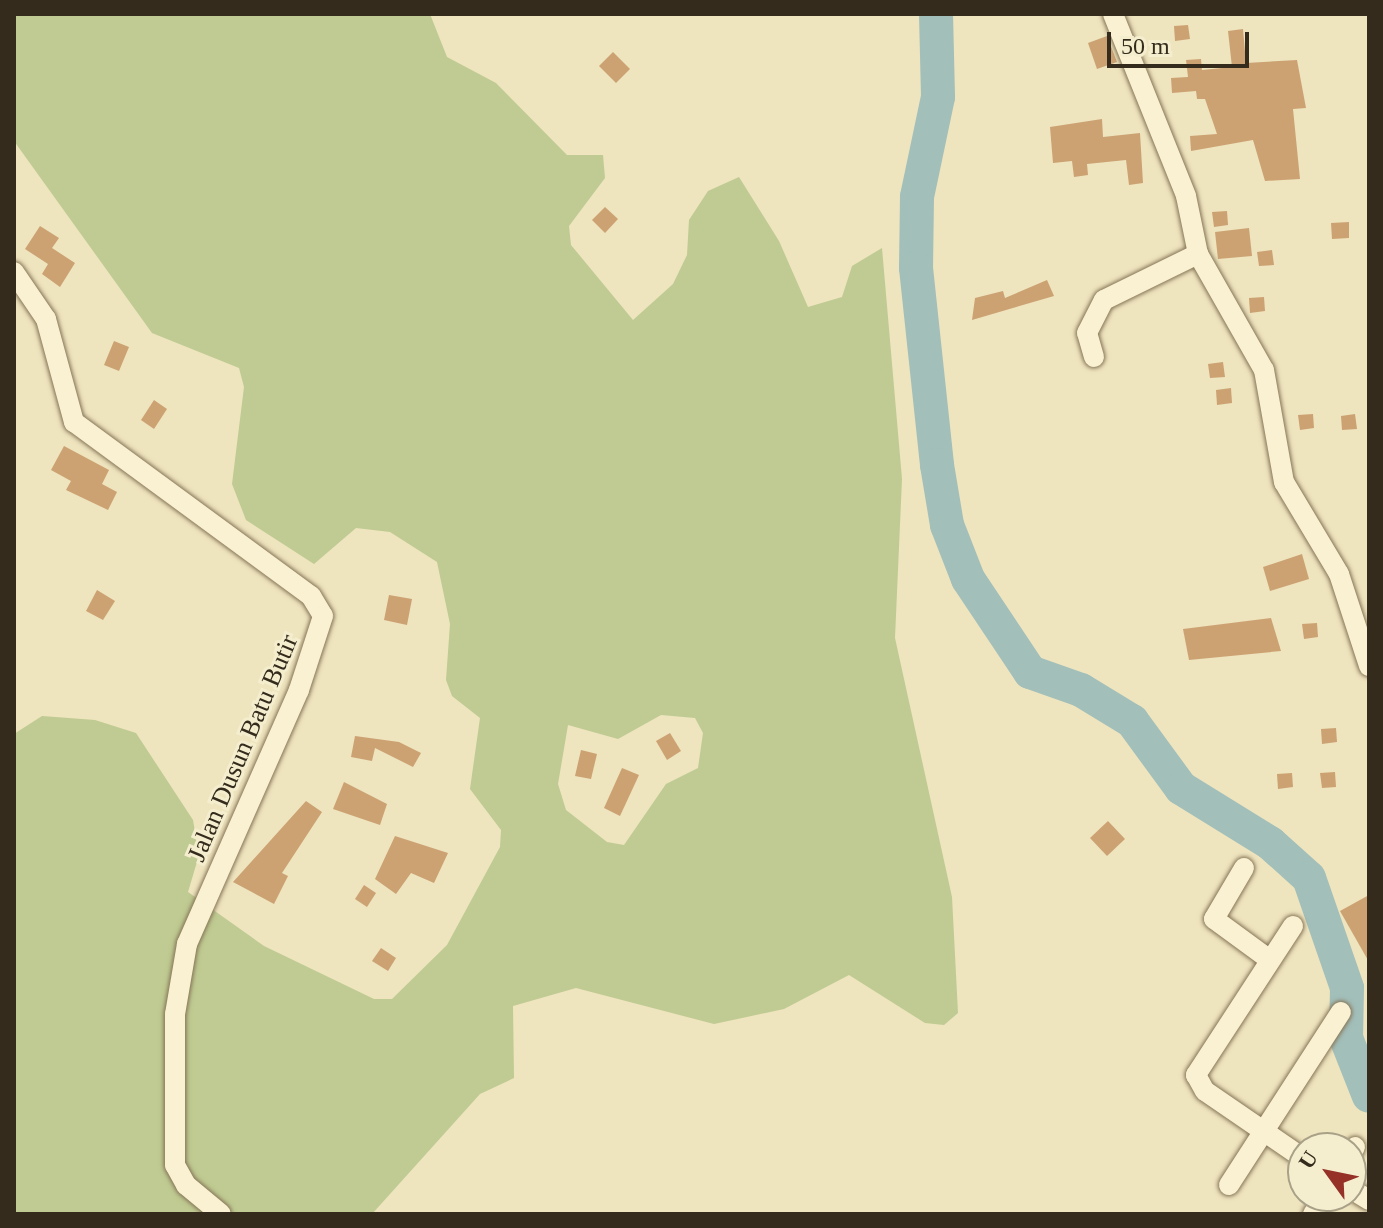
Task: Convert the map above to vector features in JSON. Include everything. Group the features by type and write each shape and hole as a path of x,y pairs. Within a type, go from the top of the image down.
{"street":[{"path":"1113,14 1186,196 1198,254 1264,370 1284,482 1339,574 1369,666"},
{"path":"1094,357 1087,333 1104,300 1198,254"},
{"name":"Jalan Dusun Batu Butir","path":"14,272 46,319 74,422 311,596 323,616 287,717 187,944 175,1014 175,1165 186,1185 221,1214"},
{"path":"1244,868 1214,919 1270,960"},
{"path":"1287,1147 1205,1091 1196,1075 1293,926"},
{"path":"1229,1185 1341,1012"}],"green space":[{"path":"14,14 430,14 447,57 496,83 567,155 603,155 605,178 569,226 571,245 633,320 673,284 687,255 689,220 708,191 739,177 779,241 808,307 842,297 852,266 882,248 902,479 895,638 952,897 958,1013 944,1025 925,1023 849,975 784,1009 714,1024 576,988 513,1006 514,1078 480,1094 372,1214 14,1214 14,734 42,716 95,720 136,733 193,820 199,855 188,892 264,946 374,999 392,999 447,945 500,847 501,830 470,789 480,718 452,696 446,680 450,624 437,562 390,532 356,528 314,564 246,520 232,484 244,387 239,368 152,333 14,141","holes":["661,715 695,718 703,733 698,768 666,784 624,845 607,842 566,810 558,784 568,725 618,739"]}],"building":[{"path":"1188,25 1190,39 1175,41 1174,26"},
{"path":"1243,29 1246,63 1297,60 1306,108 1293,109 1300,179 1265,181 1253,140 1191,151 1190,136 1217,134 1205,99 1197,99 1196,91 1172,93 1171,78 1188,77 1186,60 1201,59 1202,70 1232,67 1228,31"},
{"path":"1107,36 1117,62 1097,69 1088,43"},
{"path":"613,52 630,69 616,83 599,66"},
{"path":"1102,119 1103,137 1140,133 1143,183 1129,185 1126,160 1087,164 1088,175 1074,177 1072,161 1053,163 1050,127"},
{"path":"605,207 618,219 605,233 592,220"},
{"path":"1227,211 1228,225 1214,227 1212,212"},
{"path":"1349,222 1349,238 1332,239 1331,223"},
{"path":"40,226 59,238 52,248 75,263 60,287 42,274 48,264 25,249"},
{"path":"1249,228 1252,256 1218,259 1215,232"},
{"path":"1272,250 1274,265 1259,266 1257,252"},
{"path":"1047,280 1054,296 972,320 975,298 1003,291 1005,298"},
{"path":"1264,297 1265,311 1250,313 1249,298"},
{"path":"114,341 129,347 119,371 104,365"},
{"path":"1223,362 1225,377 1210,378 1208,364"},
{"path":"1231,388 1232,403 1217,405 1216,390"},
{"path":"154,400 167,409 154,429 141,420"},
{"path":"1313,414 1314,428 1300,430 1298,415"},
{"path":"1355,414 1357,429 1342,430 1341,416"},
{"path":"64,446 109,470 102,484 117,492 108,510 66,490 71,481 51,470"},
{"path":"1302,554 1309,579 1270,591 1263,567"},
{"path":"97,590 115,601 103,620 86,611"},
{"path":"389,595 412,599 407,625 384,620"},
{"path":"1271,618 1281,651 1189,660 1183,629"},
{"path":"1317,623 1318,637 1304,639 1302,624"},
{"path":"1336,728 1337,742 1322,744 1321,729"},
{"path":"670,733 681,751 667,760 656,741"},
{"path":"355,736 399,742 421,753 413,767 375,748 372,761 351,757"},
{"path":"581,750 597,754 591,779 575,776"},
{"path":"622,768 639,775 620,816 604,808"},
{"path":"1335,772 1336,787 1322,788 1320,773"},
{"path":"1292,773 1293,787 1278,789 1277,774"},
{"path":"344,782 387,804 380,825 333,809"},
{"path":"306,801 322,812 282,873 288,876 274,904 233,882"},
{"path":"1108,821 1125,839 1107,856 1090,838"},
{"path":"395,836 448,853 434,883 411,873 396,894 375,879"},
{"path":"364,885 376,893 367,907 355,899"},
{"path":"1369,895 1369,962 1340,911"},
{"path":"381,948 396,958 388,971 372,961"}],"waterway":[{"path":"936,14 938,97 917,197 916,268 937,465 947,525 968,579 1030,672 1081,690 1132,721 1181,788 1270,843 1309,878 1347,988 1346,1038 1369,1096"}]}
